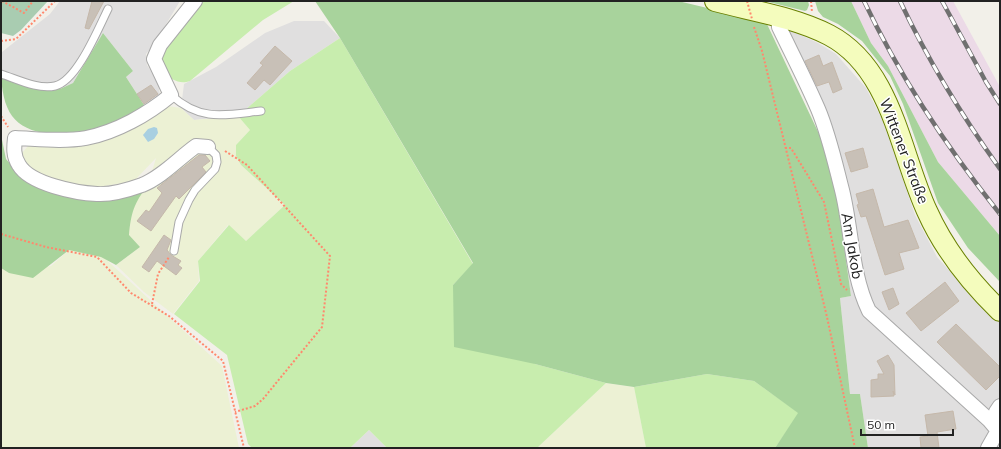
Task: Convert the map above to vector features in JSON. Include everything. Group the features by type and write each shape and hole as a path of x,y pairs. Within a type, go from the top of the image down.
{"main road":[{"name":"Wittener Straße","path":"715,1 810,27 829,35 850,51 871,75 891,110 913,177 936,228 958,264 973,283 1000,311"}],"street":[{"path":"195,1 160,45 154,59 170,93 152,110 128,122 86,138 65,140 15,138 14,151 19,165 29,175 60,188 97,194 113,193 143,184 155,178 196,146 210,148"},
{"name":"Am Jakob","path":"778,17 779,27 818,110 834,157 843,194 862,297 869,311 999,430"},
{"path":"988,448 999,430 996,412 1000,406"}],"lane":[{"path":"1,74 39,86 54,87 64,83 75,71 108,9"},
{"path":"170,93 180,103 194,111 207,115 229,116 261,111"},
{"path":"174,251 179,222 189,200 195,190 215,169 217,162 216,155 210,148"}],"path":[{"path":"2,1 24,13 33,1"},
{"path":"1,41 16,39 48,10 55,1"},
{"path":"747,1 752,19"},
{"path":"811,1 812,15"},
{"path":"755,32 762,51 827,317 855,448"},
{"path":"210,148 220,148 247,165 330,256 322,327 263,399 255,406 235,412"},
{"path":"785,148 791,148 824,202 841,284 851,293 862,297"},
{"path":"1,234 46,247 97,257 131,293 152,304 169,316 223,361 244,448"},
{"path":"152,304 158,274 174,251"}],"shaded area":[{"path":"60,1 180,1 153,46 146,54 147,65 158,82 160,96 146,108 126,77 133,71 103,33 73,83 60,89 49,90 1,77 2,52 50,14"},
{"path":"851,1 953,1 1000,87 1000,236 938,162 888,66 871,43"},
{"path":"294,21 324,21 340,38 290,71 238,116 194,120 181,108 184,84 216,67 265,33"},
{"path":"790,30 818,43 836,54 866,88 884,123 915,215 937,257 982,307 1000,323 1000,448 868,448 860,394 850,394 840,298 851,296 837,195 847,192"},
{"path":"369,430 387,448 350,448"}],"green space":[{"path":"1,1 48,1 21,30 13,36 1,33"},
{"path":"198,1 294,1 263,20 190,81 179,82 163,73 162,58 167,43"},
{"path":"315,1 678,1 766,22 821,138 837,195 851,296 840,298 850,394 860,394 868,448 775,448 798,413 754,381 707,374 634,387 606,383 535,364 454,347 453,285 473,263 340,38"},
{"path":"765,1 808,1 809,5 805,11"},
{"path":"815,1 851,1 871,43 888,66 938,162 1000,236 1000,282 968,248 938,203 903,104 890,76 862,41 838,24 823,17 818,11"},
{"path":"103,33 133,71 126,77 146,108 99,131 78,135 43,133 32,130 15,120 9,112 5,102 1,77 49,90 60,89 73,83"},
{"path":"340,38 473,264 453,285 535,364 606,383 537,448 387,448 369,430 350,448 252,448 248,444 227,355 174,314 200,281 198,261 229,225 246,241 285,205 241,165 236,156 236,145 250,130 238,116 290,71"},
{"path":"167,106 181,108 194,120 238,116 250,130 236,145 236,156 241,165 285,205 246,241 228,225 198,261 199,281 173,314 144,292 116,265 140,247 128,235 132,211 139,196 148,185 156,158 134,181 93,188 66,186 29,168 23,161 21,154 29,145"},
{"path":"1,135 6,159 19,174 59,194 148,185 136,203 132,214 130,227 129,235 140,247 116,265 101,257 69,250 33,278 9,273 1,268"},
{"path":"69,250 98,252 222,366 239,448 1,448 1,268 9,273 51,266"},
{"path":"707,374 754,381 799,413 775,448 646,448 634,387"},
{"path":"606,383 634,387 646,448 537,448"}],"water":[{"path":"154,127 157,128 158,133 154,139 148,142 143,135 148,129"}],"building":[{"path":"92,1 104,1 89,29 85,28"},
{"path":"275,46 292,61 270,85 264,80 255,90 247,83 263,65 260,63"},
{"path":"819,55 823,66 832,62 842,89 833,93 829,82 817,86 805,61"},
{"path":"151,85 158,94 144,104 137,94"},
{"path":"863,148 868,167 851,172 845,153"},
{"path":"199,155 205,155 210,161 202,167 206,172 179,199 176,196 151,231 137,221 146,210 149,212 162,193 157,188"},
{"path":"873,189 884,227 908,220 919,248 899,253 904,269 885,275 866,216 861,217 857,205 859,204 856,194"},
{"path":"164,235 171,240 167,250 171,255 181,261 178,265 182,268 176,275 157,261 149,272 142,267"},
{"path":"945,282 959,301 921,331 906,313"},
{"path":"893,288 899,304 889,310 882,292"},
{"path":"956,324 1000,367 1000,376 986,390 937,342"},
{"path":"888,355 894,365 895,395 893,391 894,396 871,397 871,380 878,379 878,374 884,374 877,361"},
{"path":"953,411 956,429 937,432 939,448 921,448 920,437 928,436 925,415"}],"railway":[{"path":"864,1 893,57 926,112 962,164 1000,214"},
{"path":"900,1 922,45 946,87 972,129 1000,169"},
{"path":"942,1 986,82 1000,104"}]}
